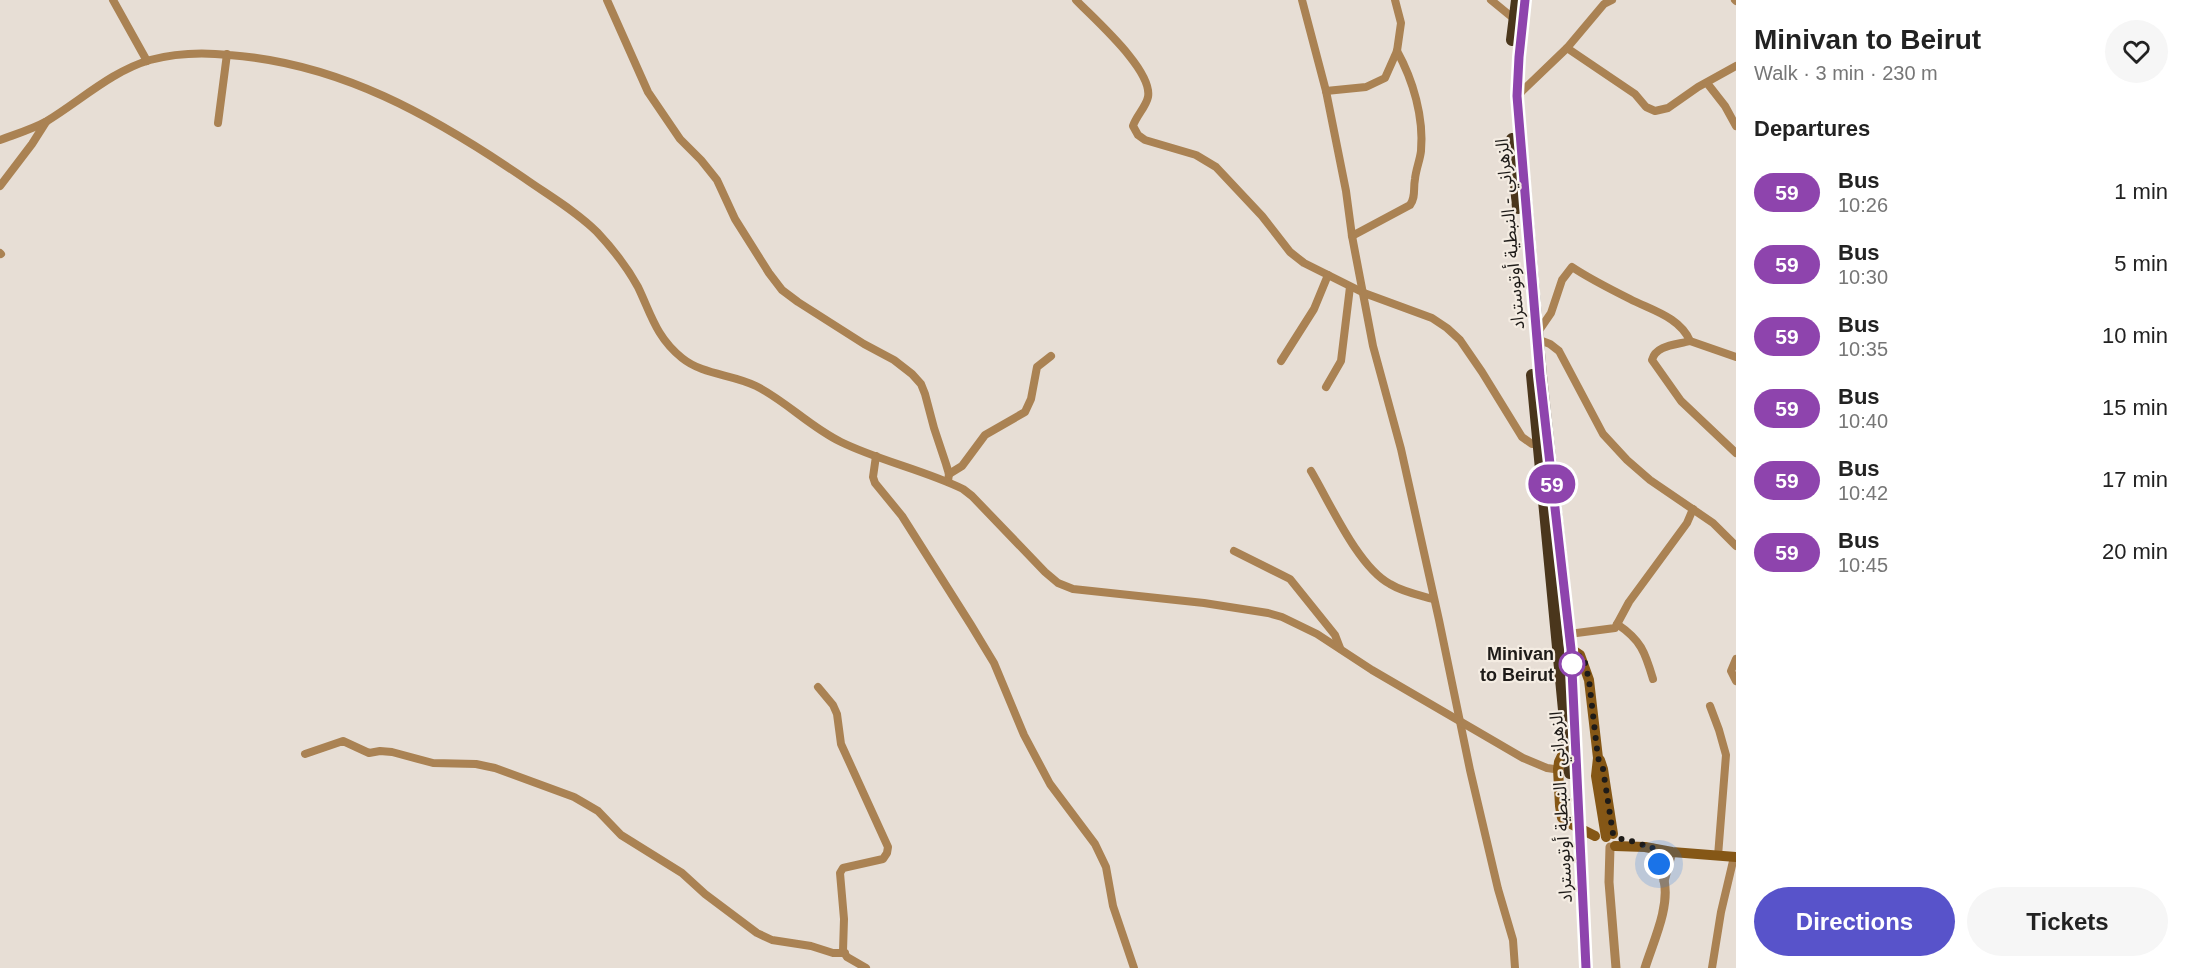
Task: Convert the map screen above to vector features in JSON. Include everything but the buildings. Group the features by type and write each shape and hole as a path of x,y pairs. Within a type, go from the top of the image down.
{"highway":[{"name":"الزهراني - النبطية أوتوستراد","path":"1517,0 1513,18 1510,92 1512,133 1536,343"},
{"name":"الزهراني - النبطية أوتوستراد","path":"1525,0 1517,96 1536,343 1539,444 1568,743 1564,770 1578,908 1579,968"},
{"name":"الزهراني - النبطية أوتوستراد","path":"1536,376 1571,649 1586,968"}],"main road":[{"path":"1571,649 1580,655 1588,672 1598,758 1596,776 1608,840"},
{"path":"1564,770 1560,806 1562,818 1569,823 1608,840 1639,843 1649,848 1672,852 1735,857"}],"street":[{"path":"113,0 147,61"},
{"path":"607,0 648,92 680,139 701,159 717,180 735,219 782,290 864,344 894,360 921,384 948,478"},
{"path":"1076,0 1135,62 1146,80 1148,96 1133,126 1138,135 1145,140 1196,155 1216,168 1263,216 1290,252 1305,263 1350,287 1432,318 1447,328 1460,340 1522,437 1532,444 1539,444"},
{"path":"1302,0 1326,91 1373,346 1401,449 1498,890 1515,947 1515,968"},
{"path":"1326,91 1366,87 1385,78 1397,51 1401,22 1395,0"},
{"path":"1491,0 1513,18"},
{"path":"1517,96 1568,48 1604,4 1612,0"},
{"path":"1568,48 1635,94 1646,107 1655,111 1668,108 1736,66"},
{"path":"1352,236 1410,206 1415,200 1414,184 1421,153 1421,134 1416,100 1408,71 1397,51"},
{"path":"0,140 46,121 106,82 147,61 177,54 227,54 273,60 358,83 399,102 489,154 587,222 627,268 638,287 650,318 667,344 684,360 700,369 728,375 768,392 829,436 876,456 948,478 972,496 1045,572 1062,585 1082,591 1204,603 1268,613 1302,626 1372,670 1523,758 1547,768 1564,770"},
{"path":"218,123 227,54"},
{"path":"1707,83 1725,106 1736,126"},
{"path":"0,186 32,144 46,121"},
{"path":"1690,341 1686,332 1659,312 1615,292 1572,267 1562,280 1551,313 1536,343 1550,344 1558,351 1603,434 1650,480 1713,523 1736,546"},
{"path":"1281,361 1314,309 1328,275"},
{"path":"1326,387 1341,361 1350,287"},
{"path":"1736,357 1690,341 1665,347 1654,354 1652,360 1681,401 1736,453"},
{"path":"948,478 962,466 985,435 1025,412 1031,399 1035,372 1040,364 1051,356"},
{"path":"876,456 873,477 875,483 902,516 971,625 994,663 1024,735 1050,784 1065,807 1088,834 1101,856 1109,879 1113,906 1134,968"},
{"path":"1311,471 1356,550 1374,572 1388,584 1434,599"},
{"path":"1569,634 1612,630 1629,602 1687,523 1693,509"},
{"path":"1234,551 1290,579 1335,634 1340,648"},
{"path":"1617,624 1629,632 1645,651 1653,679"},
{"path":"1736,659 1731,671 1736,681"},
{"path":"818,687 833,705 837,714 841,744 888,847 883,859 843,868 840,873 844,954"},
{"path":"1710,706 1726,755 1718,856"},
{"path":"305,754 343,741 369,753 392,752 433,763 476,764 495,768 556,789 574,796 598,811 621,835 682,873 705,894 757,933 772,940 844,954 866,968"},
{"path":"1608,840 1616,968"},
{"path":"1649,848 1665,881"},
{"path":"1646,968 1663,911 1665,881 1672,852"},
{"path":"1712,968 1721,912 1735,857"}],"bus line":[{"name":"59","path":"1525,0 1517,96 1540,376 1571,649 1586,968"}],"place":[{"name":"Minivan to Beirut","path":"1572,664"}],"route":[{"path":"1572,664 1580,655 1588,672 1598,758 1603,769 1613,834 1617,839 1633,841 1653,848 1659,864"}]}
